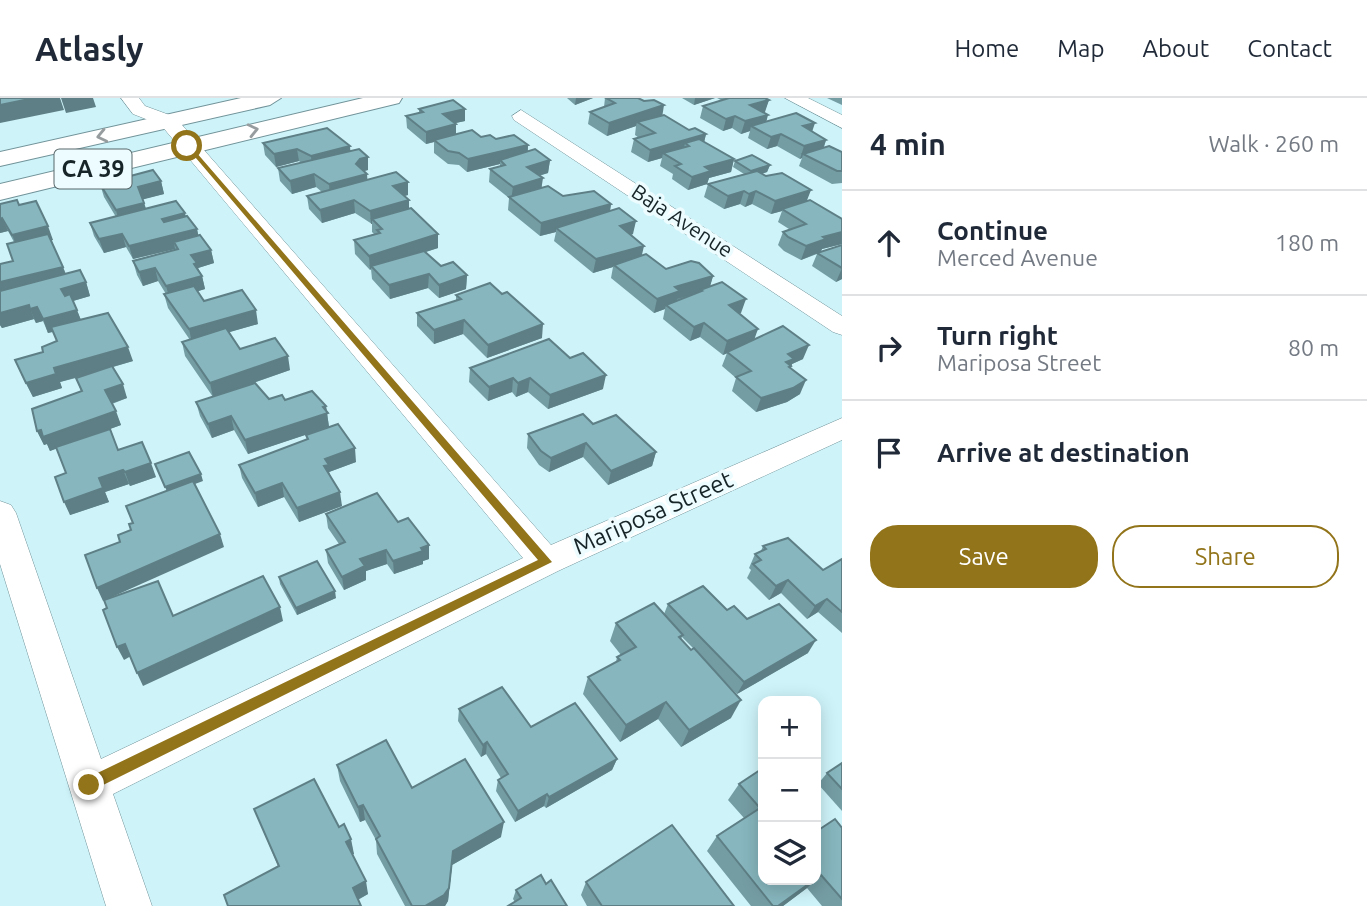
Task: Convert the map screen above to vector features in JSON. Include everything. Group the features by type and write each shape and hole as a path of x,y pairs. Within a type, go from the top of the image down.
{"main road":[{"name":"CA 39","path":"0,159 172,111 270,98"},
{"name":"CA 39","path":"0,192 391,98"}],"street":[{"path":"130,98 139,110 172,111 187,146 546,562"},
{"path":"793,98 842,122"},
{"name":"Baja Avenue","path":"521,116 842,327"},
{"name":"Mariposa Street","path":"89,785 546,562 842,428"},
{"path":"0,513 129,906"}],"building":[{"path":"0,98 34,98 0,105"},
{"path":"606,98 638,98 644,101 654,100 664,105 609,123 590,112 615,103"},
{"path":"729,98 765,98 769,100 750,105 768,115 745,121 735,116 726,119 703,106"},
{"path":"453,100 465,109 443,114 456,124 426,132 406,116 423,112 419,109"},
{"path":"796,113 815,123 803,126 826,140 804,146 781,134 771,137 751,126"},
{"path":"664,115 689,130 695,128 706,134 650,150 634,139 655,133 637,122"},
{"path":"327,128 350,146 311,156 297,149 274,154 263,143"},
{"path":"472,130 481,137 490,135 496,139 514,135 528,145 468,159 459,153 448,151 434,140"},
{"path":"699,139 734,159 705,167 711,171 692,177 675,166 681,164 663,153 689,146 685,143"},
{"path":"829,146 842,152 842,171 803,154"},
{"path":"359,149 368,157 360,159 356,164 367,174 329,184 314,174 290,181 278,168"},
{"path":"535,149 550,160 527,167 543,178 513,187 490,169 505,165 500,160"},
{"path":"752,155 770,165 751,171 735,161"},
{"path":"153,170 161,181 138,187 144,203 116,210 100,184"},
{"path":"757,171 766,176 782,173 811,190 775,201 756,191 749,194 744,191 728,196 708,184"},
{"path":"396,172 408,182 393,186 409,200 370,211 354,200 320,210 307,196"},
{"path":"548,186 563,196 594,191 611,204 541,223 509,197"},
{"path":"17,200 19,205 36,201 48,226 12,235 2,218 0,219 0,204"},
{"path":"810,200 842,219 842,232 823,237 826,239 806,246 783,232 806,224 782,209"},
{"path":"176,201 185,213 162,219 164,222 187,216 197,229 129,246 122,234 99,239 90,223"},
{"path":"411,208 438,234 369,256 354,240 380,233 377,230 382,229 372,219"},
{"path":"619,208 636,221 620,226 644,246 596,259 556,228"},
{"path":"48,234 63,267 0,282 0,264 13,261 7,244"},
{"path":"200,235 211,250 191,255 202,276 166,286 155,268 139,272 133,261 178,249 174,242"},
{"path":"842,245 842,268 817,253"},
{"path":"424,251 441,266 453,262 467,275 439,285 429,274 389,285 371,266"},
{"path":"646,254 666,269 691,261 699,263 713,276 675,287 680,291 657,299 614,265"},
{"path":"80,270 86,282 61,289 65,296 70,294 77,310 43,319 37,307 30,309 29,305 0,313 0,291"},
{"path":"722,282 746,299 729,305 758,329 727,341 704,323 694,327 666,305 702,291 700,290"},
{"path":"490,283 502,294 507,292 543,324 488,345 464,320 434,330 417,313 461,299 456,295"},
{"path":"194,286 204,301 242,290 256,310 189,329 164,294"},
{"path":"108,313 128,347 54,368 56,374 26,383 15,360 43,352 42,347 57,341 51,327"},
{"path":"783,326 809,345 788,354 794,359 786,362 806,380 793,388 761,398 736,377 751,371 727,352"},
{"path":"226,328 240,349 275,338 288,356 210,383 182,342"},
{"path":"549,339 570,358 583,353 606,375 550,395 530,378 518,383 513,378 489,387 470,368"},
{"path":"112,366 123,384 105,390 116,411 43,437 41,430 37,431 32,409 82,391 76,378"},
{"path":"255,383 269,399 282,395 285,400 312,391 326,406 323,407 328,413 245,440 231,416 208,424 196,402"},
{"path":"583,414 593,424 616,415 656,452 611,471 586,443 551,458 541,451 528,434"},
{"path":"338,424 355,448 325,459 329,465 324,466 340,492 297,508 282,483 255,493 239,465 308,439 306,435"},
{"path":"110,429 118,450 142,442 151,463 99,478 103,488 64,502 55,477 66,473 56,447"},
{"path":"189,452 201,474 165,487 155,464"},
{"path":"193,481 220,534 97,588 85,555 120,542 118,535 131,530 129,524 133,523 126,506"},
{"path":"377,493 398,522 408,518 429,545 421,548 423,551 393,561 386,550 360,559 365,566 342,577 326,550 345,542 326,514"},
{"path":"788,538 823,570 842,559 842,612 827,599 815,606 788,580 776,586 753,564 761,560 755,554 766,549 763,546"},
{"path":"317,561 335,591 296,608 279,577"},
{"path":"263,576 280,607 137,673 125,644 117,647 103,610 107,608 104,600 158,581 173,616"},
{"path":"703,586 727,610 734,606 747,619 779,604 816,640 744,682 668,604"},
{"path":"654,603 683,635 679,637 691,650 694,648 741,700 689,730 666,702 626,725 588,677 620,660 617,657 636,647 616,623"},
{"path":"502,687 531,727 575,703 617,759 518,811 498,780 508,774 487,742 483,745 459,709"},
{"path":"386,740 412,788 465,759 504,822 453,851 449,888 444,895 425,906 412,906 376,839 380,836 363,805 358,807 337,765"},
{"path":"842,763 842,789 827,773"},
{"path":"758,771 758,806 739,784"},
{"path":"314,779 339,827 344,824 351,839 346,842 366,881 353,888 361,906 228,906 224,895 279,866 254,809"},
{"path":"758,809 758,885 807,885 778,906 773,906 717,836"},
{"path":"835,819 842,828 842,899 821,875 821,828"},
{"path":"672,825 734,906 602,906 586,882"},
{"path":"541,875 546,884 551,880 567,906 508,906 521,898 516,890"}],"route":[{"path":"89,785 546,562 187,146"}]}
